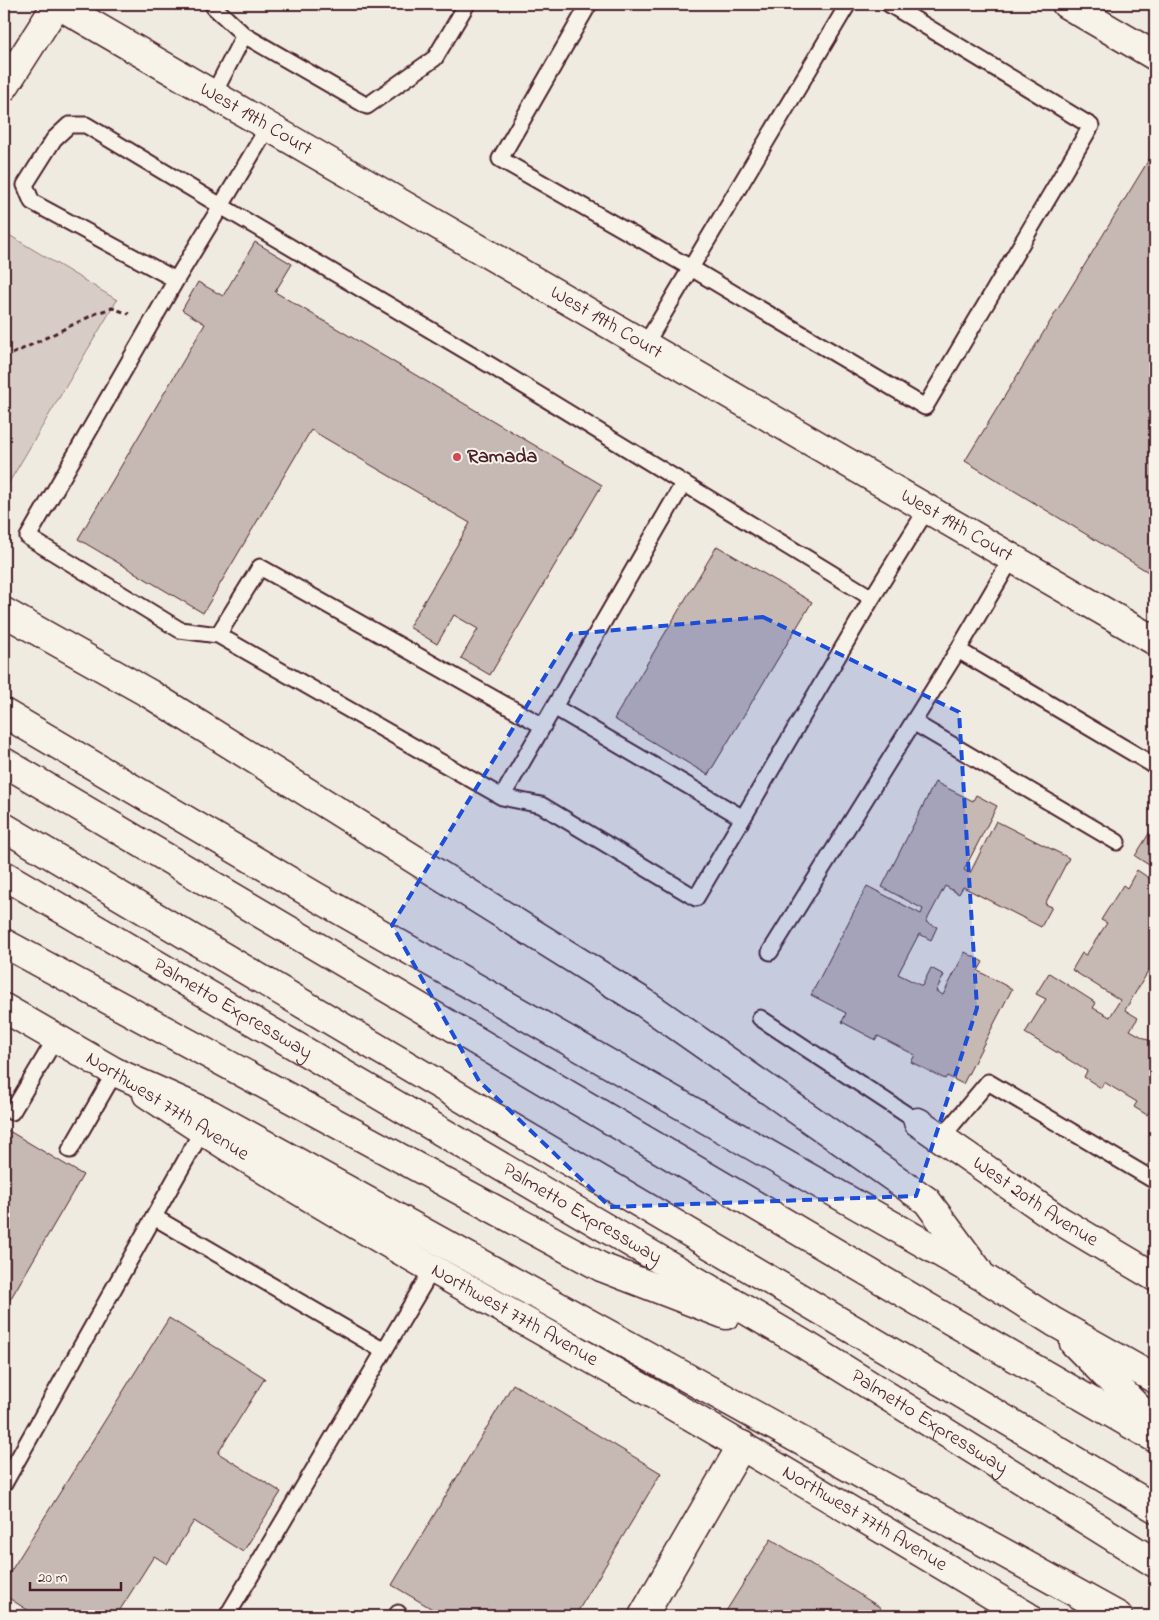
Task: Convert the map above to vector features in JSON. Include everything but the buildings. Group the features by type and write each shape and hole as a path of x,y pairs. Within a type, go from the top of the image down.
{"main road":[{"path":"4,87 57,4"},
{"name":"West 19th Court","path":"57,4 1155,641"},
{"path":"1066,4 1155,56"},
{"path":"4,612 150,694 643,1002 927,1200 983,1277"},
{"path":"4,713 324,901 983,1277 1054,1322 1155,1379"},
{"path":"4,762 936,1312 1155,1438"},
{"path":"4,828 1155,1508"},
{"name":"Palmetto Expressway","path":"4,875 807,1346 1155,1563"},
{"path":"4,943 601,1267 807,1346"},
{"name":"Northwest 77th Avenue","path":"4,1008 115,1072 202,1131 433,1268 742,1445 1027,1616"},
{"path":"115,1072 210,1114 1118,1616"},
{"name":"West 20th Avenue","path":"918,1122 1059,1220 1155,1277"},
{"path":"1054,1322 1155,1425"},
{"path":"643,1616 742,1445"}],"lane":[{"path":"213,4 214,8 244,35 367,106 435,58 467,4"},
{"path":"589,4 500,160 691,268 925,406 1091,126 889,4"},
{"path":"645,345 848,4"},
{"path":"213,95 244,35"},
{"path":"176,280 32,202 25,185 54,139 69,125 86,125 512,378 872,598"},
{"path":"268,127 176,280 28,537 180,630 218,635 502,797 541,805 696,898 872,598 927,509"},
{"path":"502,797 683,484"},
{"path":"770,952 958,650 1012,558"},
{"path":"218,635 260,567 543,726"},
{"path":"958,650 1155,766"},
{"path":"554,707 743,818"},
{"path":"913,722 1117,842"},
{"path":"760,1018 918,1122"},
{"path":"12,1112 56,1038"},
{"path":"70,1150 115,1072"},
{"path":"942,1138 988,1082 1155,1181"},
{"path":"4,1484 202,1131"},
{"path":"154,1217 384,1351"},
{"path":"227,1616 433,1268"}],"path":[{"path":"4,358 97,313 112,308"}],"highlighted area":[{"path":"763,617 959,712 977,1008 916,1196 610,1207 479,1081 392,925 571,634"}],"shaded area":[{"path":"4,232 117,300 4,491"}],"place":[{"name":"Ramada","path":"457,457"}]}
